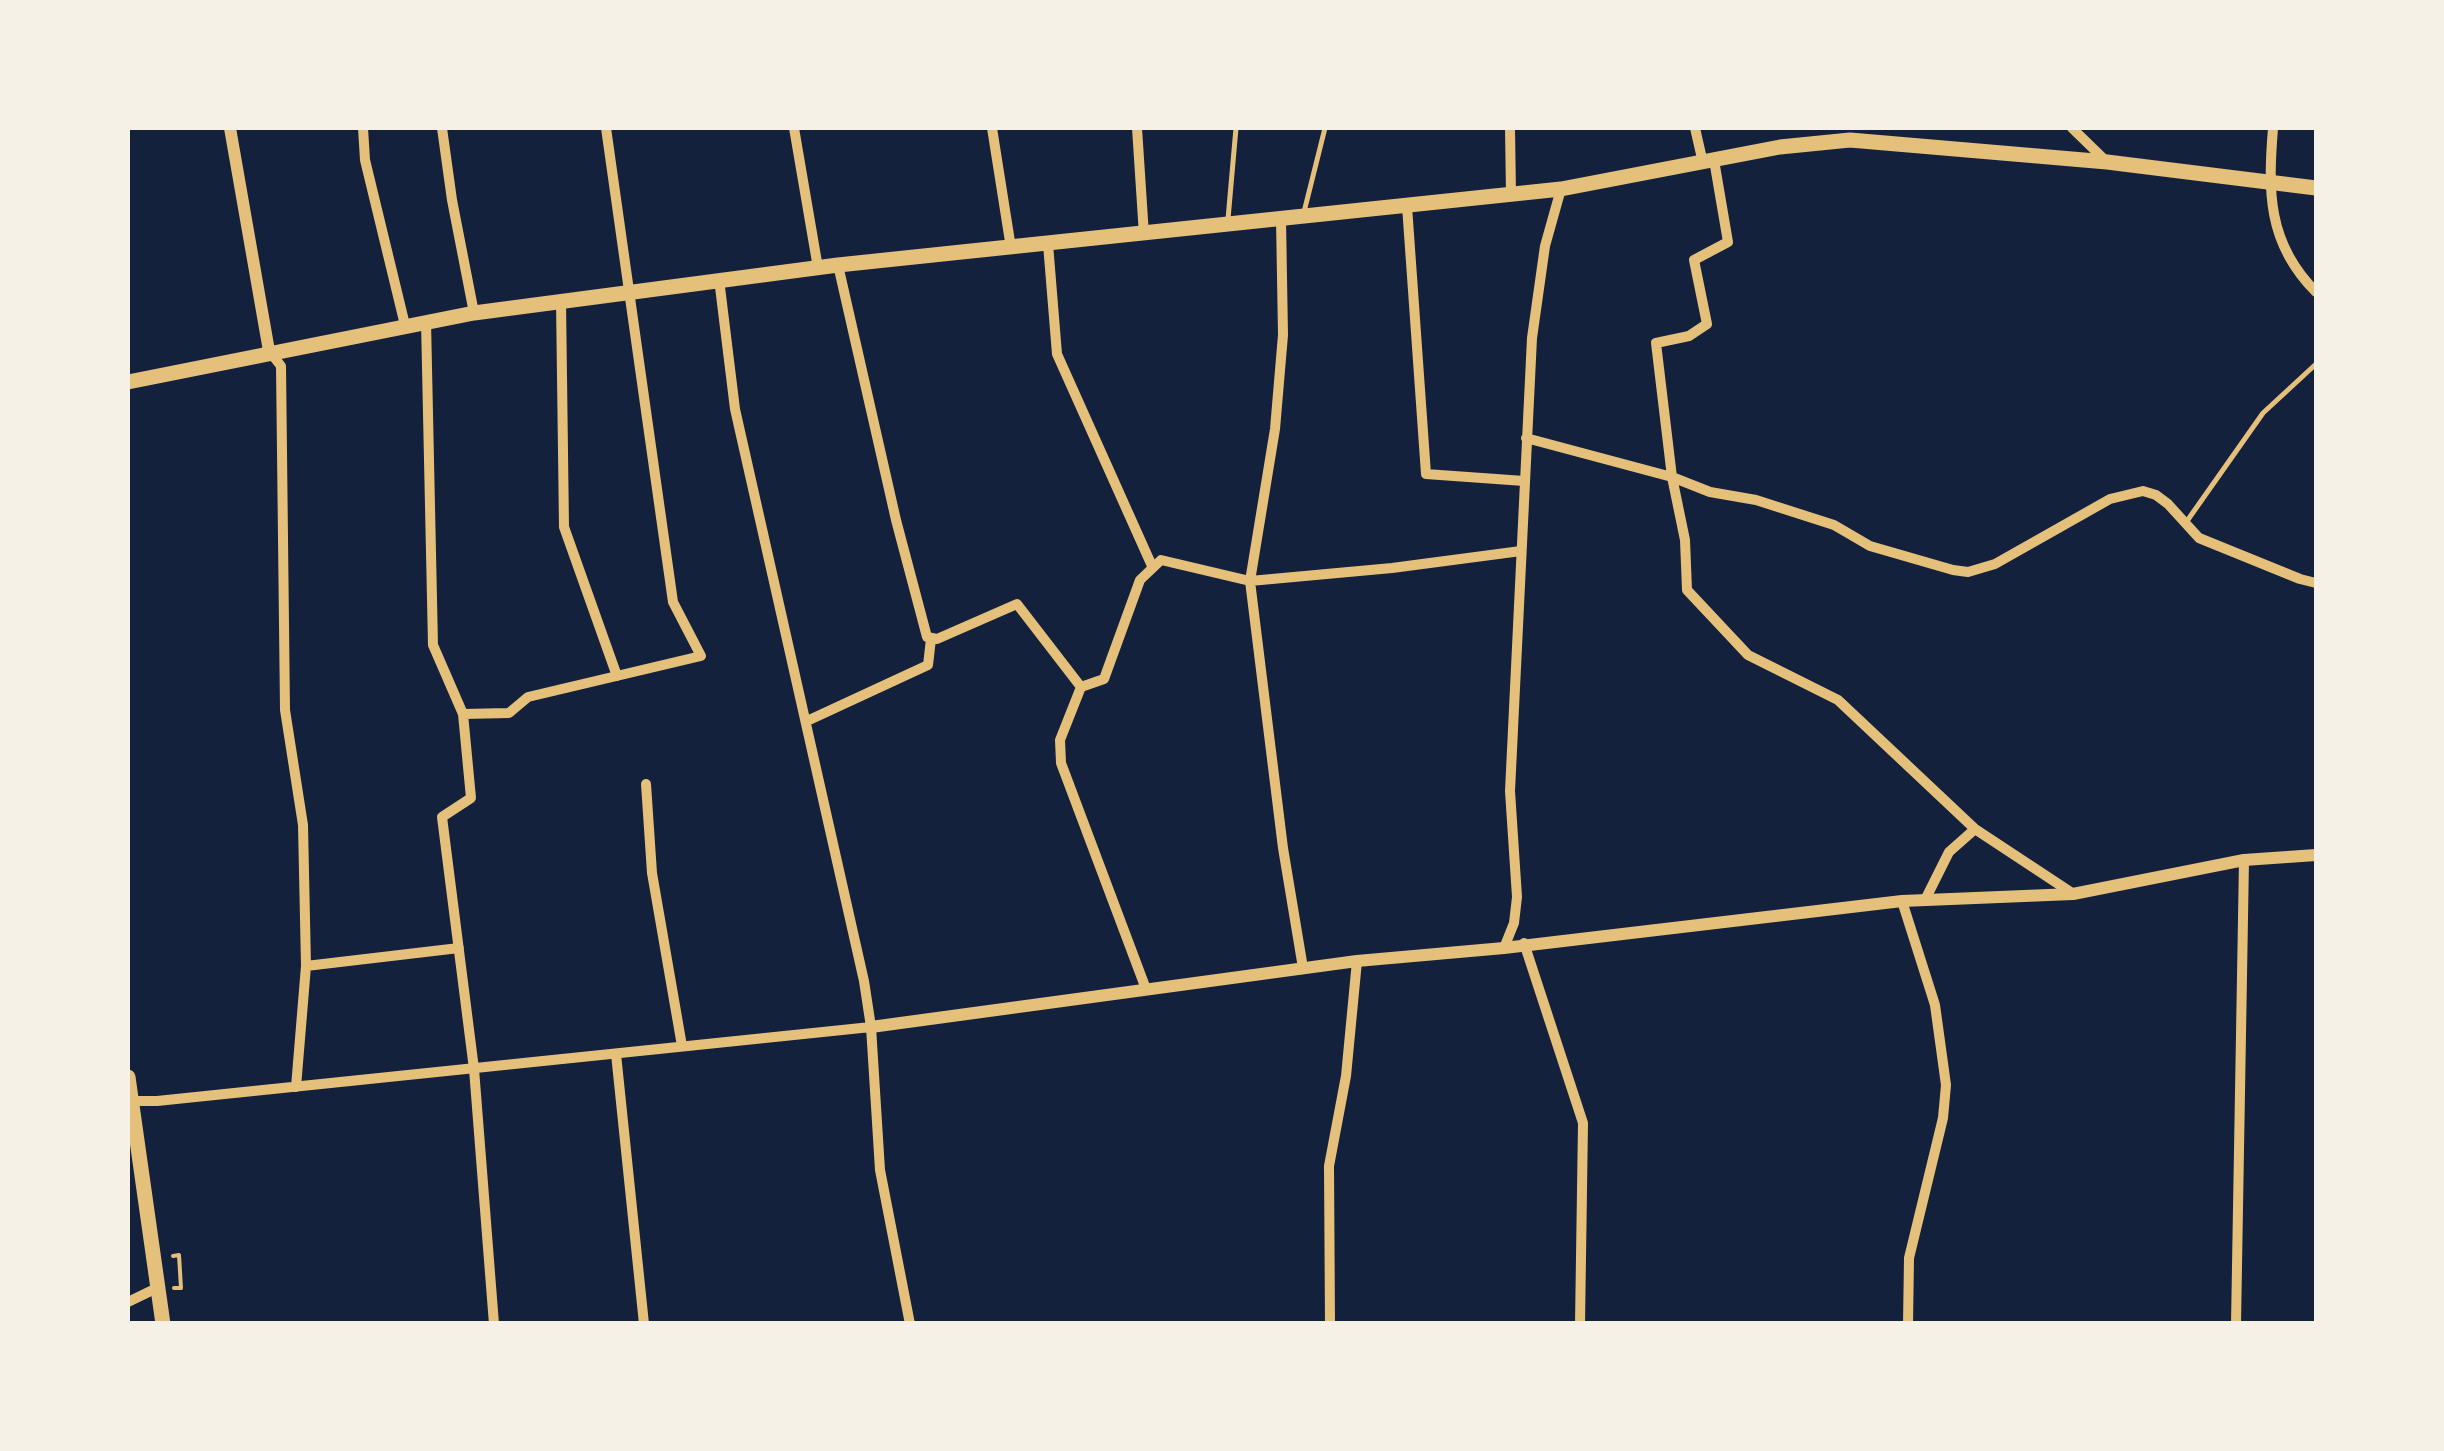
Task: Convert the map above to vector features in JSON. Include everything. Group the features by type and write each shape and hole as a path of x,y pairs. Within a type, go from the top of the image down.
{"main road":[{"path":"128,382 474,313 838,265 1012,250 1562,189 1848,134 2316,188"},
{"path":"128,1078 164,1324"}],"street":[{"path":"230,128 269,352 281,366 285,710 304,824 306,966 296,1087"},
{"path":"363,128 365,160 405,325"},
{"path":"442,128 474,313"},
{"path":"462,714 509,712 528,698 701,656 672,602 606,128"},
{"path":"794,128 818,268"},
{"path":"992,128 1012,250"},
{"path":"1137,128 1144,235"},
{"path":"1510,128 1510,194"},
{"path":"1695,128 1708,162 1728,242 1694,260 1707,324 1689,336 1656,343 1672,477 1685,540 1687,590 1748,655 1838,700 1974,829 2072,894"},
{"path":"2072,128 2107,162"},
{"path":"2272,128 2270,205 2282,241 2316,292"},
{"path":"1504,948 1514,922 1517,896 1510,792 1536,292 1562,189"},
{"path":"1407,206 1426,474 1524,481"},
{"path":"1281,218 1283,334 1277,410 1250,581 1283,848 1303,968"},
{"path":"1048,244 1057,354 1152,566"},
{"path":"838,265 896,520 931,640"},
{"path":"719,279 735,409 848,902 871,1027 880,1170 910,1324"},
{"path":"561,302 564,527 617,676"},
{"path":"426,321 433,645 462,714 472,798 442,816 474,1069 494,1324"},
{"path":"1526,438 1672,477 1710,492 1756,500 1834,525 1870,546 1968,572 1995,564 2110,499 2128,492 2156,495 2199,538 2316,583"},
{"path":"1146,990 1061,763 1060,740 1081,687 1104,679 1140,580 1160,560 1250,581 1521,551"},
{"path":"931,640 1018,604 1081,687"},
{"path":"807,720 928,665 931,640"},
{"path":"646,784 652,872 682,1046"},
{"path":"1926,898 1948,852 1974,829"},
{"path":"131,1100 157,1101 871,1027 1357,961 1504,948 1902,900 2072,894 2244,860 2316,855"},
{"path":"2236,1324 2244,860"},
{"path":"1902,900 1935,1006 1946,1085 1943,1118 1909,1258 1908,1324"},
{"path":"1524,944 1582,1123 1580,1324"},
{"path":"306,966 459,948"},
{"path":"1330,1324 1328,1166 1346,1076 1357,961"},
{"path":"616,1054 644,1324"},
{"path":"128,1302 159,1287"}],"lane":[{"path":"1228,224 1236,128"},
{"path":"1303,216 1325,128"},
{"path":"2186,524 2263,414 2316,364"}],"path":[{"path":"172,1256 178,1256 182,1288"}]}
